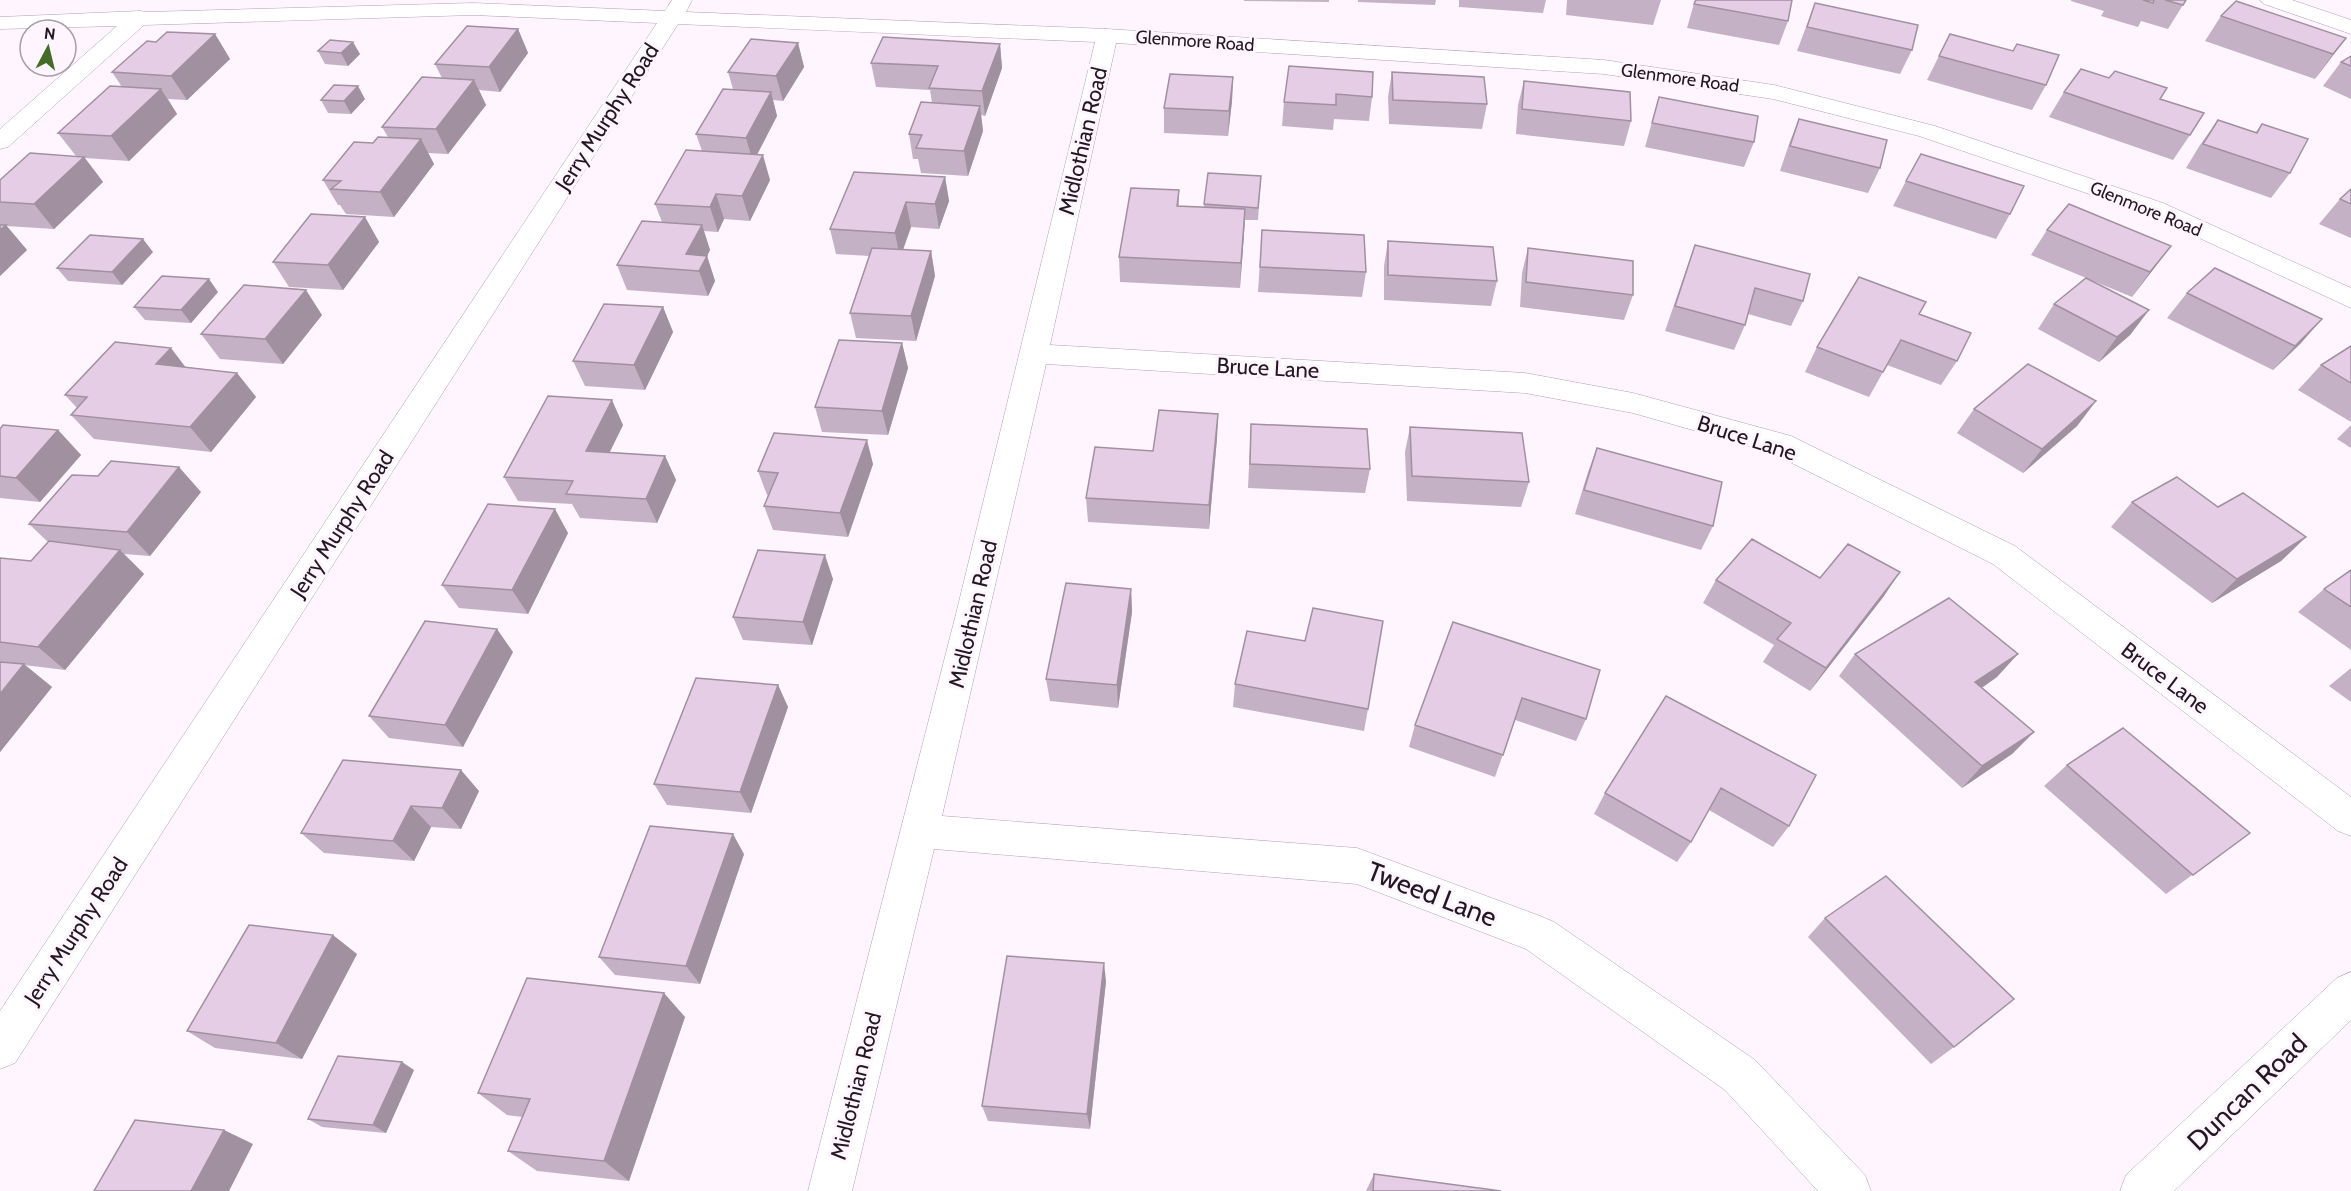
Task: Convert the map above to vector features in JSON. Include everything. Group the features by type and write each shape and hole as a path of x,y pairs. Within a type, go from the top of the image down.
{"street":[{"path":"2271,0 2351,27"},
{"name":"Glenmore Road","path":"0,22 473,9 678,8 1604,67 1774,92 1927,130 2154,208 2351,299"},
{"name":"Jerry Murphy Road","path":"0,1048 678,8"},
{"path":"0,142 140,17"},
{"name":"Midlothian Road","path":"830,1191 921,831 1035,354 1107,36"},
{"name":"Bruce Lane","path":"1035,354 1525,383 1633,403 1780,444 2004,555 2351,819"},
{"name":"Tweed Lane","path":"921,831 1357,866 1540,935 1740,1075 1849,1191"},
{"name":"Duncan Road","path":"2142,1191 2351,992"}],"building":[{"path":"1696,0 1792,0 1788,21 1694,4"},
{"path":"2165,0 2186,0 2183,5"},
{"path":"2236,1 2346,38 2333,54 2221,16"},
{"path":"1815,3 1918,25 1912,50 1807,27"},
{"path":"467,26 518,29 489,67 435,64"},
{"path":"167,32 215,34 171,76 112,72 147,41 156,42"},
{"path":"1950,34 2013,51 2017,44 2059,55 2046,85 1939,56"},
{"path":"883,37 1000,44 982,91 929,88 938,66 871,63"},
{"path":"751,39 798,43 776,76 728,72"},
{"path":"330,40 353,42 341,53 318,51"},
{"path":"2351,56 2351,66 2341,62"},
{"path":"1289,66 1373,72 1372,97 1336,94 1336,105 1284,102"},
{"path":"2081,69 2109,78 2115,71 2167,88 2160,99 2204,113 2190,135 2064,92"},
{"path":"1392,72 1484,77 1487,104 1393,100"},
{"path":"1170,74 1233,77 1229,111 1164,108"},
{"path":"422,77 474,80 436,129 382,127"},
{"path":"1524,81 1630,92 1631,121 1522,109"},
{"path":"334,85 358,86 344,101 321,100"},
{"path":"110,86 161,89 111,136 58,133"},
{"path":"723,89 771,92 746,138 696,134"},
{"path":"1659,97 1758,116 1754,142 1652,123"},
{"path":"921,102 980,106 964,151 916,148 922,135 909,134"},
{"path":"1799,119 1887,140 1880,168 1790,146"},
{"path":"2218,120 2257,133 2262,124 2308,139 2290,173 2203,144"},
{"path":"378,137 421,139 380,192 331,189 341,181 323,180 354,142 373,143"},
{"path":"686,150 763,155 742,196 716,194 710,207 655,204"},
{"path":"30,153 84,157 34,204 0,202 0,180"},
{"path":"1921,154 2024,186 2010,214 1906,181"},
{"path":"854,172 945,177 935,204 906,202 895,233 830,229"},
{"path":"1208,173 1261,176 1258,208 1204,204"},
{"path":"1131,188 1179,190 1177,206 1245,209 1241,263 1119,257"},
{"path":"2351,189 2351,204 2340,199"},
{"path":"2069,204 2171,246 2150,272 2047,230"},
{"path":"311,214 365,217 328,265 273,262"},
{"path":"642,221 702,225 686,254 707,256 699,271 617,265"},
{"path":"1262,230 1364,235 1366,272 1260,267"},
{"path":"90,235 143,239 112,272 57,268"},
{"path":"1388,241 1493,247 1497,281 1388,275"},
{"path":"1695,245 1810,274 1803,301 1755,288 1745,325 1675,306"},
{"path":"872,248 931,251 911,316 850,313"},
{"path":"1528,248 1633,261 1633,295 1526,282"},
{"path":"2215,268 2322,319 2295,346 2187,293"},
{"path":"162,276 209,279 181,310 134,307"},
{"path":"1859,277 1926,302 1919,314 1971,333 1957,361 1901,340 1883,372 1817,347"},
{"path":"2086,278 2149,310 2117,337 2054,304"},
{"path":"244,285 306,290 265,339 201,334"},
{"path":"604,304 663,307 634,365 573,361"},
{"path":"839,340 902,343 882,411 815,407"},
{"path":"115,342 171,348 156,364 237,373 190,427 71,415 87,397 65,395"},
{"path":"2351,346 2351,383 2321,365"},
{"path":"2028,364 2096,401 2042,449 1974,409"},
{"path":"548,396 612,400 586,451 665,456 646,499 566,494 573,481 504,477"},
{"path":"1159,410 1218,414 1209,505 1086,498 1095,447 1153,451"},
{"path":"1251,424 1367,429 1370,469 1250,464"},
{"path":"3,425 58,430 16,478 0,476 0,429"},
{"path":"1410,427 1522,433 1529,482 1412,476"},
{"path":"774,433 867,440 840,513 764,506 778,473 758,471"},
{"path":"1597,448 1722,482 1713,526 1584,490"},
{"path":"111,461 179,467 127,532 29,524 72,475 98,476"},
{"path":"2177,477 2218,507 2243,493 2306,537 2237,579 2132,502"},
{"path":"488,504 555,509 512,590 442,585"},
{"path":"1752,539 1820,578 1848,544 1900,572 1826,668 1777,639 1791,623 1716,580"},
{"path":"49,541 120,550 38,647 0,642 0,558 31,561"},
{"path":"758,550 825,555 803,622 733,617"},
{"path":"2351,570 2351,607 2324,589"},
{"path":"1066,583 1131,589 1117,685 1046,679"},
{"path":"1949,598 2018,654 1975,682 2034,732 1982,766 1855,654"},
{"path":"1313,608 1383,621 1368,709 1235,684 1247,631 1305,641"},
{"path":"425,621 497,629 445,725 369,716"},
{"path":"1453,622 1600,670 1586,719 1522,698 1503,755 1415,725"},
{"path":"0,662 24,664 0,694"},
{"path":"696,678 778,685 740,792 654,784"},
{"path":"1666,696 1816,775 1789,826 1721,788 1691,842 1605,793"},
{"path":"2123,728 2250,833 2193,875 2067,765"},
{"path":"343,760 461,770 442,808 411,806 393,841 301,833"},
{"path":"650,826 733,834 686,966 599,957"},
{"path":"1886,876 2014,999 1954,1047 1825,918"},
{"path":"249,925 333,935 276,1043 187,1031"},
{"path":"1007,956 1104,963 1087,1114 982,1106"},
{"path":"527,978 664,993 604,1161 508,1151 530,1099 478,1093"},
{"path":"338,1056 402,1062 373,1125 308,1119"},
{"path":"135,1120 224,1130 191,1191 94,1191"},
{"path":"1374,1174 1501,1191 1373,1191"}]}
